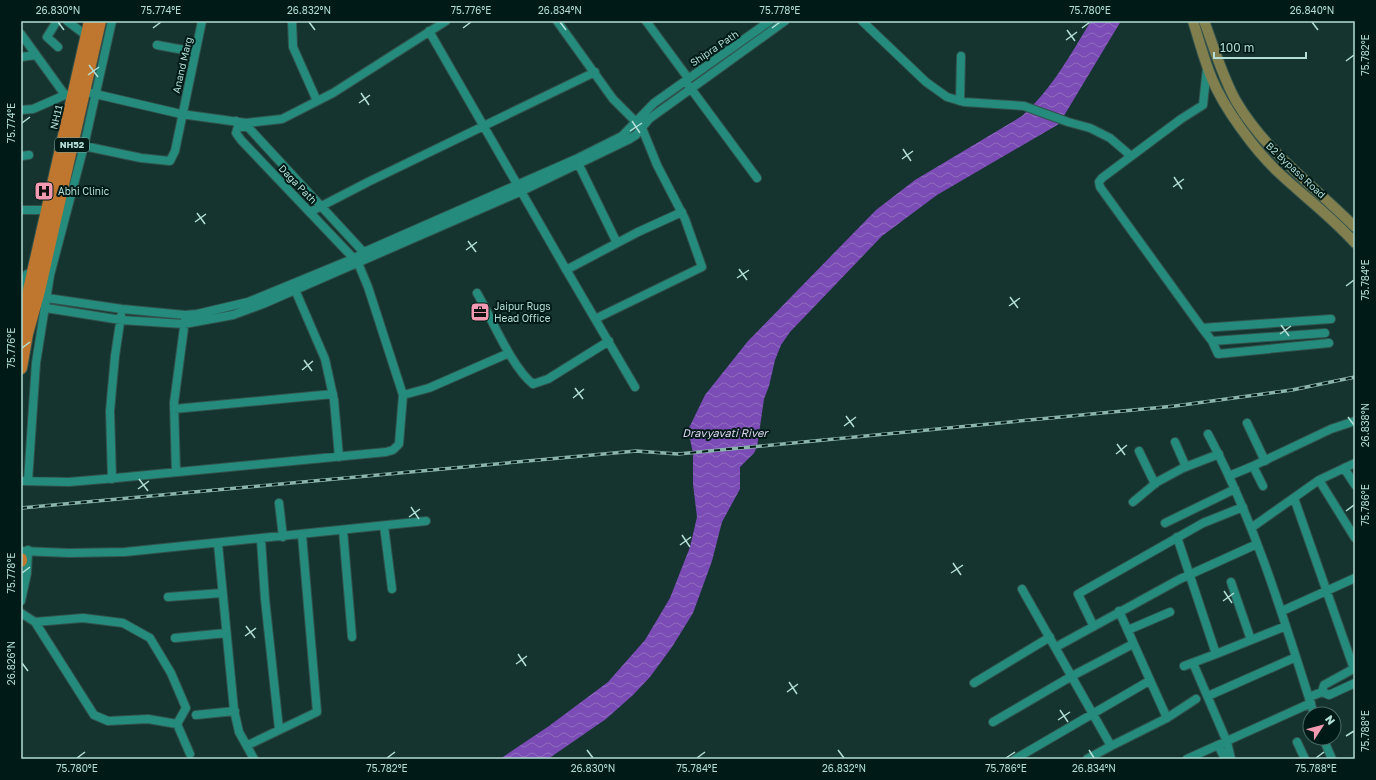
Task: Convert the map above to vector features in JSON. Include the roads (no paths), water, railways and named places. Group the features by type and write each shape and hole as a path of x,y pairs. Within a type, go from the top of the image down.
{"highway":[{"name":"NH11","path":"43,270 47,210 79,94 90,21"},
{"name":"NH52","path":"21,366 27,334 43,270 79,94 100,21"},
{"name":"NH52","path":"21,325 43,270"}],"main road":[{"path":"1192,21 1212,80 1228,110 1262,155 1277,171 1311,200 1355,243"},
{"name":"B2 Bypass Road","path":"1204,21 1223,72 1236,100 1247,118 1273,150 1355,227"}],"street":[{"path":"57,21 47,37 58,47"},
{"path":"67,21 87,36"},
{"path":"112,21 79,94 84,146 43,270 47,298 36,363 24,481 70,482 112,479 339,457 393,450 399,444 403,395 368,287 356,260"},
{"name":"Anand Marg","path":"84,146 141,158 170,161 175,150 181,114 202,21"},
{"path":"292,21 293,47 317,101"},
{"path":"237,124 282,119 332,93 446,21"},
{"path":"557,21 613,99 640,125 657,165 682,212 698,252 702,267 594,319"},
{"path":"646,21 687,79 691,89 757,178"},
{"name":"Shipra Path","path":"640,125 654,104 770,21"},
{"path":"46,308 121,320 184,324 233,315 578,162 650,119 785,21"},
{"path":"862,21 926,82 947,97 960,101 1024,106 1068,122 1090,128 1110,138 1131,156"},
{"path":"430,31 594,319 609,341 635,387"},
{"path":"21,34 36,55 79,94"},
{"path":"157,45 195,52"},
{"path":"21,57 36,55"},
{"path":"960,101 961,56"},
{"path":"1208,66 1203,105 1102,178 1099,182 1100,187 1212,341 1218,354 1329,343"},
{"path":"310,212 484,125 595,72"},
{"path":"21,110 33,109 79,94 237,124 248,128 367,255"},
{"name":"Daga Path","path":"237,124 236,133 242,140 356,260"},
{"path":"578,162 617,243"},
{"path":"21,210 47,210"},
{"path":"566,270 617,243 682,212"},
{"path":"21,295 27,274 43,270"},
{"path":"47,298 122,309 185,315 220,310 294,287"},
{"path":"294,287 325,359 333,394 339,457"},
{"path":"477,293 509,353 527,380 533,384 548,379 609,341"},
{"path":"112,479 110,411 115,356 122,309"},
{"path":"176,472 174,409 185,315"},
{"path":"1202,328 1331,319"},
{"path":"1212,341 1325,333"},
{"path":"403,395 429,388 509,353"},
{"path":"174,409 333,394"},
{"path":"1229,476 1248,467 1266,461 1330,429 1355,421"},
{"path":"1247,423 1266,461"},
{"path":"1208,434 1219,454 1251,528 1282,611 1312,706"},
{"path":"1175,442 1186,467"},
{"path":"1139,451 1155,484"},
{"path":"1133,502 1155,484 1186,467 1219,454"},
{"path":"1251,528 1319,480 1355,463"},
{"path":"1253,466 1263,486"},
{"path":"1344,468 1355,485"},
{"path":"1319,480 1355,538"},
{"path":"1164,523 1235,489"},
{"path":"1187,759 1227,742 1310,700 1322,692 1324,685 1355,668 1294,498"},
{"path":"279,503 282,537"},
{"path":"1093,625 1078,594 1202,523 1242,507"},
{"path":"21,601 24,574 23,555 125,552 261,540 426,521"},
{"path":"384,526 392,589"},
{"path":"342,530 352,637"},
{"path":"248,745 317,712 302,535"},
{"path":"1177,538 1188,575 1216,654"},
{"path":"261,540 265,599 279,730"},
{"path":"218,544 235,711 239,732 248,745 254,759"},
{"path":"1056,647 1093,625 1188,575 1257,544"},
{"path":"1282,611 1355,578"},
{"path":"1231,582 1251,640"},
{"path":"1022,589 1111,746"},
{"path":"168,597 222,593"},
{"path":"1119,611 1149,681 1167,718"},
{"path":"1128,630 1170,612"},
{"path":"21,613 35,622 94,715 108,721 148,719 177,724"},
{"path":"35,622 83,618 123,623 150,638 171,673 186,708 177,724"},
{"path":"1184,666 1286,626"},
{"path":"175,638 226,634"},
{"path":"974,683 1050,637"},
{"path":"993,722 1072,676 1133,644"},
{"path":"1208,696 1296,657"},
{"path":"1193,662 1227,742 1231,759"},
{"path":"1015,759 1149,681"},
{"path":"1322,692 1329,695 1355,683"},
{"path":"1087,759 1167,718 1196,699"},
{"path":"196,715 235,711"},
{"path":"177,724 190,754"},
{"path":"1297,742 1305,759"},
{"path":"1218,745 1225,759"},
{"path":"1326,746 1332,759"}],"water":[{"name":"Dravyavati River","path":"1091,21 1121,21 1059,124 937,195 882,236 790,332 781,345 775,360 769,386 764,399 757,447 754,453 740,467 740,489 722,522 712,561 693,613 672,647 650,677 633,695 606,719 548,759 500,759 549,726 608,682 645,640 670,598 690,547 697,517 693,484 693,453 688,430 705,395 748,341 876,210 915,180 1022,116 1033,106 1068,59"}],"railway":[{"path":"21,508 636,451 678,454 1175,406 1292,390 1355,377"}],"place":[{"name":"Abhi Clinic","path":"44,191"},
{"name":"Jaipur Rugs Head Office","path":"480,312"}]}
